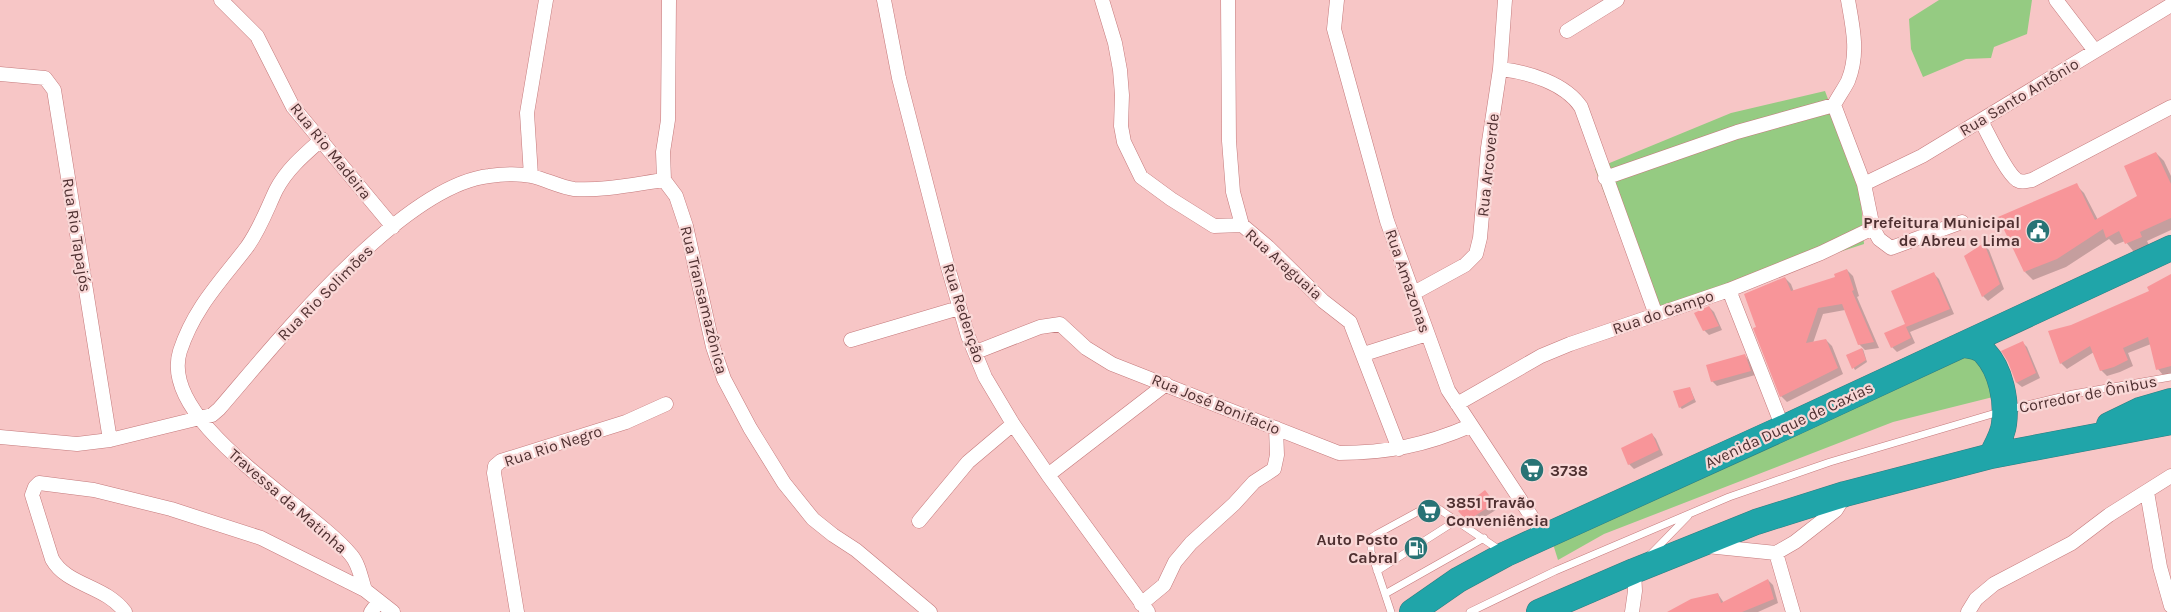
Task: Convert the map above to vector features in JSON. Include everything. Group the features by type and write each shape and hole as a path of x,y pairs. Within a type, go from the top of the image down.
{"highway":[{"name":"Avenida Duque de Caxias","path":"1412,612 1458,580 1506,554 1964,345 2171,248"},
{"path":"1964,345 1975,346 1985,352 2000,382 2005,411 2004,425 1991,456"},
{"path":"2100,434 2107,426 2119,419 2140,410 2171,401"},
{"path":"1539,612 1756,522 1845,494 1991,456 2171,422"}],"street":[{"name":"Rua Rio Madeira","path":"221,0 256,36 293,107 322,139 393,227"},
{"path":"531,176 527,113 546,0"},
{"path":"664,180 663,152 668,120 669,0"},
{"name":"Rua Redenção","path":"884,0 900,78 959,308 985,377 1013,424 1048,475 1145,608"},
{"path":"1102,0 1115,43 1120,70 1122,95 1121,126 1124,142 1141,177 1171,199 1214,226 1242,225"},
{"name":"Rua Araguaia","path":"1228,0 1229,141 1233,192 1242,225 1268,247 1324,301 1350,322 1400,449"},
{"name":"Rua Amazonas","path":"1337,0 1334,29 1387,221 1426,334 1448,390 1545,537"},
{"name":"Rua Arcoverde","path":"1412,294 1465,265 1476,254 1480,238 1488,148 1500,69 1505,0"},
{"path":"1567,31 1617,0"},
{"path":"1605,178 1737,132 1834,105 1848,82 1854,62 1855,44 1848,0"},
{"path":"2056,0 2095,51"},
{"name":"Rua Santo Antônio","path":"1864,184 1922,156 2171,4"},
{"path":"1500,69 1530,75 1558,87 1576,100 1581,107 1605,178 1656,315"},
{"name":"Rua Rio Tapajós","path":"0,74 45,78 54,90 110,440"},
{"path":"1834,105 1864,184 1873,228 1879,239 1891,248 1962,222"},
{"path":"1980,121 2010,172 2018,181 2024,182 2032,180 2171,107"},
{"name":"Travessa da Matinha","path":"322,139 290,169 277,188 260,227 213,288 186,336 180,353 179,371 184,389 201,418 234,456 322,527 352,555 359,569 365,590"},
{"name":"Rua Rio Solimões","path":"0,437 77,444 110,440 201,418 219,409 299,316 348,266 414,210 474,178 510,174 531,176 573,189 608,188 664,180"},
{"name":"Rua Transamazônica","path":"664,180 676,196 686,226 713,347 724,378 750,428 784,482 813,519 833,536 856,550 930,612"},
{"name":"Rua do Campo","path":"1457,404 1541,356 1729,290 1821,253 1873,228"},
{"path":"1729,290 1783,428"},
{"path":"850,340 959,308"},
{"name":"Rua José Bonifacio","path":"976,352 1040,327 1060,324 1086,348 1112,364 1339,453 1363,453 1400,449 1418,445 1470,426"},
{"path":"1364,354 1426,334"},
{"path":"1048,475 1166,384"},
{"name":"Rua Rio Negro","path":"517,612 494,473 495,466 501,461 626,422 666,404"},
{"path":"918,521 968,462 1013,424"},
{"path":"1145,608 1164,585 1175,562 1191,544 1234,504 1254,482 1274,469 1277,455 1276,428"},
{"path":"1968,612 1976,600 1994,584 2072,543 2109,515 2171,476"},
{"path":"125,612 114,599 68,576 57,568 52,559 32,495 39,483 94,490 172,509 261,538 365,590 375,606 393,612"},
{"path":"2147,492 2160,568 2171,606"},
{"path":"1698,546 1776,553 1795,542 1836,510 1845,494"},
{"path":"1776,553 1793,612"},
{"path":"1632,612 1635,591 1634,571"}],"lane":[{"name":"Corredor de Ônibus","path":"1470,612 1555,571 1729,497 1830,462 2005,411 2074,394 2171,377"},
{"path":"1391,612 1377,571 1370,543 1371,538 1424,509 1442,510 1506,554"},
{"path":"1634,571 1691,514"},
{"path":"1377,571 1457,520"},
{"path":"1385,594 1484,538"}],"green space":[{"path":"1939,0 2032,0 2027,34 1994,47 1991,58 1966,59 1923,77 1911,49 1909,19"},
{"path":"1825,91 1860,185 1864,244 1650,314 1595,169 1731,113"},
{"path":"1979,351 1997,396 1893,422 1604,534 1558,560 1553,544"}],"building":[{"path":"2156,152 2171,184 2171,218 2140,232 2142,237 2125,244 2119,231 2106,238 2103,229 2057,259 2024,272 1998,217 2077,183 2095,220 2137,196 2124,166"},
{"path":"1984,243 2000,284 1982,297 1964,256"},
{"path":"1847,269 1854,290 1852,291 1874,342 1858,345 1842,304 1818,308 1806,343 1826,339 1838,368 1780,397 1753,328 1756,327 1744,294 1785,277 1791,291 1835,277 1834,274"},
{"path":"1934,272 1950,309 1906,327 1911,338 1891,348 1884,333 1905,324 1891,291"},
{"path":"2171,274 2171,366 2156,370 2148,337 2123,348 2128,360 2114,367 2100,371 2090,346 2060,364 2048,331 2071,325 2149,291 2147,287"},
{"path":"1709,306 1719,326 1703,331 1694,313"},
{"path":"2023,341 2036,373 2016,383 2008,362 2001,351"},
{"path":"1862,348 1866,360 1852,369 1846,355"},
{"path":"1745,354 1751,371 1711,382 1706,365"},
{"path":"1690,387 1694,399 1679,408 1673,391"},
{"path":"1652,433 1659,450 1628,465 1621,448"},
{"path":"1485,490 1495,503 1467,521 1458,511"},
{"path":"1768,579 1774,599 1742,612 1667,612 1691,599 1718,593 1721,603"}],"place":[{"name":"Prefeitura Municipal de Abreu e Lima","path":"2038,231"},
{"name":"3738","path":"1532,470"},
{"name":"3851 Travão Conveniência","path":"1429,511"},
{"name":"Auto Posto Cabral","path":"1416,548"}]}
